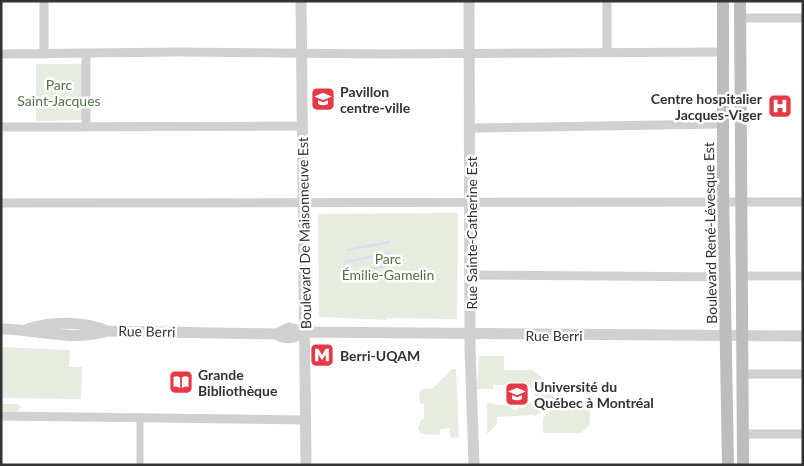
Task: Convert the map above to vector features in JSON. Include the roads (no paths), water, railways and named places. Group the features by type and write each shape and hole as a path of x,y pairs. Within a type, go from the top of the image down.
{"main road":[{"name":"Boulevard René-Lévesque Est","path":"723,1 728,465"},
{"path":"740,1 743,465"}],"street":[{"path":"44,1 44,54"},
{"name":"Boulevard De Maisonneuve Est","path":"301,1 305,202 306,465"},
{"name":"Rue Sainte-Catherine Est","path":"469,1 470,334 474,465"},
{"path":"607,1 607,53"},
{"path":"741,18 803,18"},
{"path":"1,54 723,52"},
{"path":"86,53 86,127"},
{"path":"470,128 723,124"},
{"path":"1,128 303,126"},
{"path":"1,203 803,202"},
{"path":"471,275 726,276"},
{"path":"742,276 803,276"},
{"name":"Rue Berri","path":"1,329 28,329 42,324 93,325 107,331 276,334 282,337 296,337 305,332 803,336"},
{"path":"743,374 803,374"},
{"path":"1,416 305,420"},
{"path":"140,417 140,465"},
{"path":"744,434 803,434"}],"waterway":[{"path":"348,250 389,242"},
{"path":"345,262 389,253"},
{"path":"345,274 389,265"},
{"path":"379,278 389,277"}],"place":[{"name":"Pavillon centre-ville","path":"323,99"},
{"name":"Centre hospitalier Jacques-Viger","path":"780,106"},
{"name":"Berri-UQAM","path":"322,355"},
{"name":"Grande Bibliothèque","path":"181,382"},
{"name":"Université du Québec à Montréal","path":"517,394"}],"park label":[{"name":"Parc Saint-Jacques","path":"59,92"},
{"name":"Parc Émilie-Gamelin","path":"388,266"}]}
